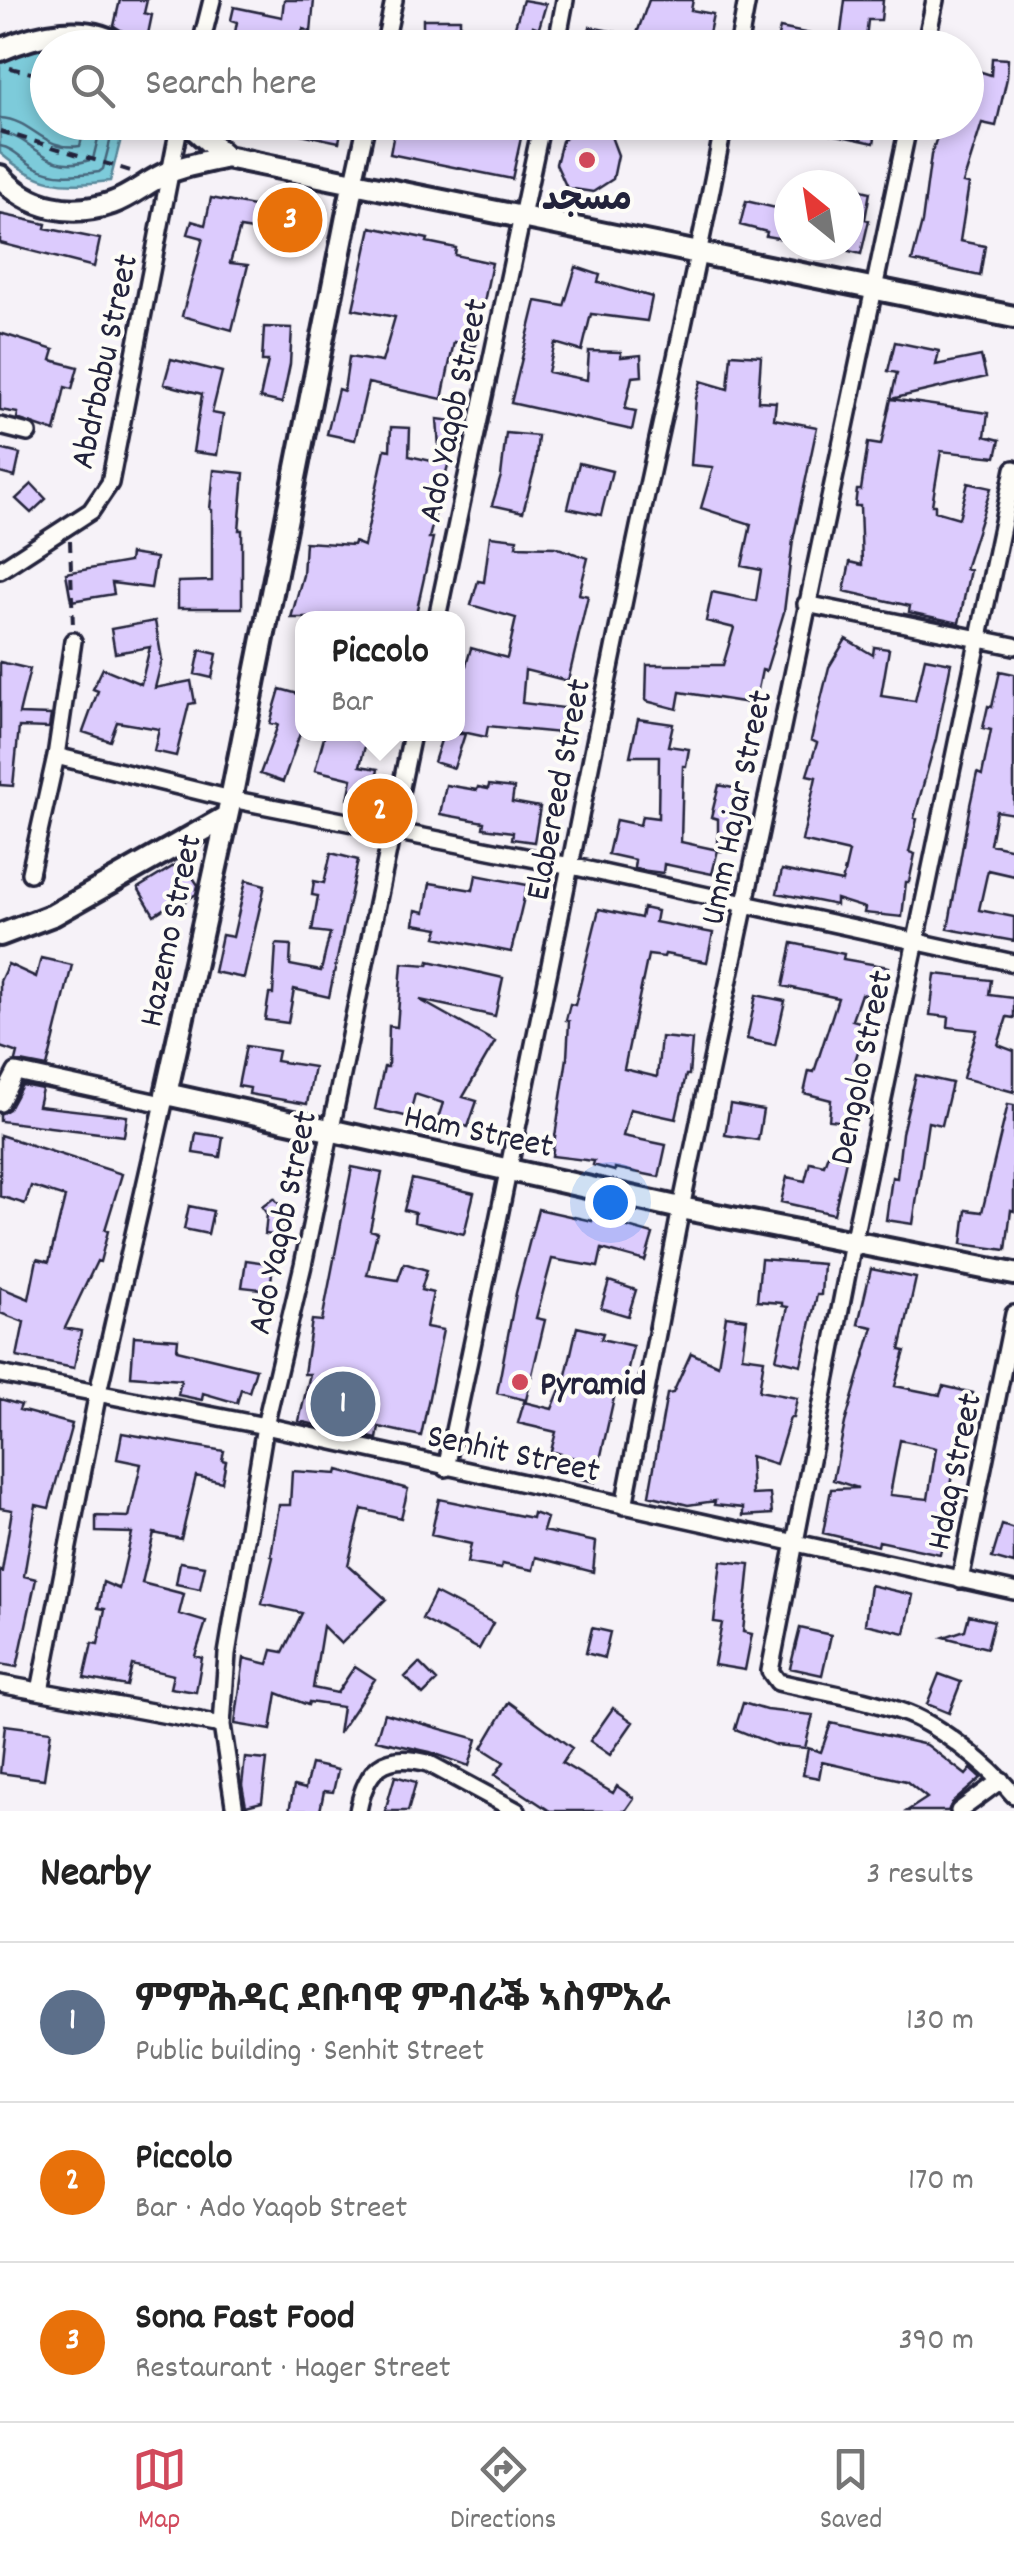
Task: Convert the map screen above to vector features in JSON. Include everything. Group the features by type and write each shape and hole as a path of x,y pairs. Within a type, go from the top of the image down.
{"street":[{"path":"204,30 212,0"},
{"path":"388,30 394,0"},
{"path":"559,30 565,0"},
{"path":"741,30 746,0"},
{"path":"930,30 936,0"},
{"path":"0,50 30,40"},
{"name":"Abdrbabu Street","path":"0,570 90,511 110,484 163,174 177,140"},
{"path":"206,140 226,157"},
{"path":"354,181 363,140"},
{"name":"Ado Yaqob Street","path":"438,611 539,140"},
{"name":"Elabereed Street","path":"446,1468 721,140"},
{"name":"Umm Hajar Street","path":"624,1506 680,1208 906,140"},
{"path":"0,176 13,191 42,205 76,211 114,202 163,174 226,157 1014,317"},
{"name":"Hazemo Street","path":"40,1691 98,1392 228,808 354,181"},
{"path":"0,426 28,433"},
{"name":"Dengolo Street","path":"1001,1780 911,1715 778,1682 770,1671 853,1242 1014,469"},
{"path":"806,604 1014,646"},
{"path":"30,873 56,756 73,642"},
{"name":"Ado Yaqob Street","path":"235,1811 222,1725 227,1654 265,1426 410,741"},
{"path":"56,756 228,808 390,832 571,866 1014,963"},
{"path":"0,935 53,915 228,808"},
{"path":"0,1102 16,1072 164,1099"},
{"name":"Ham Street","path":"164,1099 330,1130 680,1208 1014,1274"},
{"name":"Hdaq Street","path":"960,1580 1014,1314"},
{"name":"Senhit Street","path":"0,1374 265,1426 1014,1591"},
{"path":"0,1684 222,1725"},
{"path":"358,1811 362,1785 370,1774 378,1767 402,1760 428,1763 499,1805 517,1811"},
{"path":"959,1811 1001,1780 1014,1795"}],"path":[{"path":"0,66 30,73"},
{"path":"0,130 30,138"},
{"path":"37,140 163,174"},
{"path":"69,524 73,642"}],"water":[{"path":"30,46 30,140 121,140 110,181 51,182 27,172 0,153 0,59"}],"building":[{"path":"120,0 147,0 144,13 152,15 149,30 121,30 114,26"},
{"path":"284,0 314,0 311,30 235,30 237,22 231,20 234,7 282,17"},
{"path":"523,0 546,4 539,28 514,30"},
{"path":"649,0 693,0 691,10 713,14 710,30 638,30"},
{"path":"845,0 883,0 881,20 868,20 867,30 841,30"},
{"path":"423,19 460,19 460,30 423,30"},
{"path":"992,58 1008,59 996,126 984,123 984,73 991,75"},
{"path":"393,140 521,140 512,179 390,154"},
{"name":"مسجد","path":"612,140 618,155 613,179 593,192 567,188 556,164 562,141"},
{"path":"936,140 977,140 963,183 969,184 960,241 985,246 980,276 912,261"},
{"path":"864,191 870,192 865,219 869,220 864,241"},
{"path":"211,198 264,208 265,201 320,210 315,240 240,228 230,263 248,265 232,330 182,316 203,238 188,234 192,221 205,225"},
{"path":"746,201 774,208 774,237 740,225"},
{"path":"0,214 100,239 94,267 0,243"},
{"path":"371,227 428,239 427,242 456,248 455,255 492,263 475,346 454,342 442,399 368,383 355,440 327,434 338,389 344,391 349,357 382,362 395,317 353,309"},
{"path":"576,267 600,275 598,282 652,297 647,321 591,314 582,351 555,343 548,372 587,380 589,351 621,352 621,357 641,355 642,376 632,377 625,409 636,411 632,430 511,403 536,301 564,306"},
{"path":"264,327 292,328 282,403 260,398 268,361 262,361"},
{"path":"0,333 54,350 51,360 78,367 72,389 65,387 55,432 17,419 18,413 0,410"},
{"path":"895,342 939,351 936,365 981,356 986,377 891,399 897,373 888,371"},
{"path":"731,354 761,356 758,401 776,402 774,419 817,427 793,540 784,612 766,671 762,670 755,704 680,692 677,709 646,701 647,665 723,665 734,628 706,621 712,592 756,601 761,570 742,566 751,524 701,508 713,467 691,465 701,381 728,389"},
{"path":"171,359 222,372 212,413 223,415 217,455 193,452 202,394 164,384"},
{"path":"891,399 988,413 985,436 1000,440 996,457 941,451 932,505 935,511 959,518 968,483 991,488 965,569 970,570 959,623 909,612 910,606 844,591 850,562 862,565 860,506 855,506 868,443 881,445"},
{"path":"437,419 454,421 453,446 429,538 433,538 417,611 295,611 295,618 291,618 303,575 305,542 354,542 364,546 385,449 390,450 391,427 410,428 409,456 440,463"},
{"path":"506,433 538,436 535,467 523,512 492,505 501,476"},
{"path":"0,449 20,454 15,477 0,473"},
{"path":"579,463 612,471 601,515 568,508"},
{"path":"214,470 244,473 239,530 242,608 178,608 178,582 212,581 210,509"},
{"path":"32,484 46,499 31,513 16,499"},
{"path":"490,536 517,539 516,546 555,547 588,558 579,594 588,596 568,681 525,670 522,703 564,708 560,733 488,726 486,737 465,732 465,669 471,648 507,658 516,618 471,605 478,581 484,582"},
{"path":"130,554 156,558 151,588 112,583 114,594 71,601 66,573 129,562"},
{"path":"155,621 162,660 155,688 191,681 195,703 189,704 176,756 154,751 159,729 117,722 110,741 83,732 98,691 93,689 103,668 141,684 150,647 115,653 111,629"},
{"path":"846,639 873,655 874,647 889,649 881,696 915,701 925,658 951,663 936,739 914,818 917,819 909,852 915,854 906,882 902,917 864,913 865,908 836,899 836,905 777,893 782,870 842,882 849,852 802,841 816,777 807,775 817,743 811,740 829,667"},
{"path":"200,650 217,654 212,678 195,674"},
{"path":"0,662 30,669 19,714 51,715 49,728 19,727 13,786 0,785"},
{"path":"1000,671 1014,674 1014,814 996,811 990,844 1014,849 1014,876 988,870 979,910 1014,917 1014,941 948,929 970,805 977,773 982,775 991,730 983,728"},
{"path":"280,689 295,693 297,741 283,782 260,774 278,725 270,723"},
{"path":"638,719 673,724 668,746 689,749 683,766 681,842 718,850 712,874 664,864 663,873 640,870 634,868 635,860 608,854 616,820 640,825 642,816 658,818 659,756 630,756"},
{"path":"323,741 366,741 360,766 378,769 372,804 348,800 352,779 315,770"},
{"path":"441,741 463,741 454,768 434,762"},
{"path":"446,785 477,790 488,789 489,785 514,788 512,802 540,807 534,842 512,839 513,832 483,828 484,822 440,814"},
{"path":"719,785 742,790 733,826 734,851 718,851 718,819 711,817"},
{"path":"331,853 358,860 329,997 294,989 288,1023 265,1020 269,994 273,994 276,944 291,945 290,965 321,971 330,933 312,931 318,896 312,895 314,881 324,883"},
{"path":"182,861 198,885 196,894 180,905 177,900 154,915 138,888"},
{"path":"476,875 527,885 511,952 436,937 439,928 414,924 416,910 425,912 430,883 473,890"},
{"path":"246,880 265,885 244,978 214,972 222,935 233,937"},
{"path":"643,908 657,911 655,922 713,933 707,962 648,955 624,1069 657,1077 661,1037 692,1040 689,1075 676,1119 630,1109 623,1136 666,1145 659,1177 615,1171 593,1165 594,1161 552,1156 567,1058 566,1020 570,1004 575,1005 599,909 641,918"},
{"path":"792,943 844,954 843,959 889,967 883,998 861,994 852,1020 867,1024 853,1067 860,1068 847,1122 829,1120 831,1100 804,1093 838,998 783,986"},
{"path":"41,958 72,965 47,1067 16,1061 18,1053 0,1047 0,981 8,964 36,977"},
{"path":"429,961 503,978 495,1016 420,1000 495,1042 463,1097 477,1101 468,1127 438,1118 443,1103 415,1094 409,1117 375,1109 384,1067 388,1067 389,1026 397,1027 402,963 428,965"},
{"path":"935,974 991,980 989,995 1014,998 1014,1018 1007,1017 998,1045 1014,1051 1014,1092 963,1078 977,1030 948,1027 949,1017 930,1015"},
{"path":"756,995 785,1001 775,1045 747,1039"},
{"path":"246,1046 278,1051 276,1061 314,1067 307,1104 249,1094 250,1088 238,1086"},
{"path":"916,1075 952,1083 942,1125 928,1122 913,1224 886,1220"},
{"path":"22,1085 42,1089 38,1106 127,1116 124,1136 0,1121 0,1114 9,1109"},
{"path":"730,1104 763,1110 758,1140 725,1135"},
{"path":"1008,1104 1014,1105 1014,1211 1011,1210 1006,1250 962,1244 966,1210 982,1212"},
{"path":"196,1133 223,1137 220,1157 193,1153"},
{"path":"0,1135 122,1174 100,1262 97,1261 65,1328 81,1331 74,1368 17,1357 24,1322 0,1313 0,1287 29,1299 37,1259 49,1262 65,1197 31,1186 25,1204 0,1196"},
{"path":"828,1154 846,1160 834,1214 781,1202 787,1177 805,1181 810,1162 824,1165"},
{"path":"352,1167 382,1173 370,1230 377,1232 367,1275 398,1280 404,1263 427,1270 421,1290 433,1293 426,1327 443,1330 421,1436 379,1427 377,1439 299,1421 310,1374 304,1374 312,1320 322,1321"},
{"path":"412,1179 474,1193 464,1234 414,1222 415,1213 404,1210"},
{"path":"274,1198 284,1211 281,1236 265,1234 267,1214 262,1207"},
{"path":"189,1206 213,1211 208,1234 184,1229"},
{"path":"538,1209 592,1221 594,1211 608,1214 607,1221 653,1234 645,1261 602,1249 598,1267 552,1259 536,1318 545,1320 526,1400 497,1393 516,1293"},
{"path":"761,1259 823,1264 821,1295 817,1295 801,1365 776,1359 788,1307 757,1301"},
{"path":"246,1260 273,1264 270,1290 242,1287"},
{"path":"871,1269 916,1278 900,1350 905,1351 895,1386 940,1395 943,1386 973,1393 961,1445 957,1444 947,1504 951,1505 940,1554 879,1541 878,1546 823,1533 831,1489 858,1488 833,1480 873,1327 858,1324","holes":["900,1440 936,1448 928,1499 890,1495"]},
{"path":"609,1281 636,1290 628,1316 601,1308"},
{"path":"726,1316 747,1319 742,1356 764,1359 759,1391 797,1398 776,1464 750,1456 752,1495 770,1494 772,1514 743,1516 743,1508 714,1505 715,1501 688,1505 649,1495 667,1394 673,1393 691,1353 718,1365"},
{"path":"577,1327 603,1333 601,1339 633,1346 625,1382 618,1380 595,1482 573,1477 578,1459 551,1451 556,1432 518,1423 524,1402 552,1409 566,1375"},
{"path":"134,1336 178,1339 177,1350 256,1369 249,1392 241,1389 237,1403 203,1393 202,1400 178,1395 181,1380 131,1376"},
{"path":"0,1399 21,1405 19,1410 72,1424 49,1508 36,1505 24,1576 36,1579 17,1667 0,1664 0,1570 12,1510 0,1508"},
{"path":"122,1433 224,1451 222,1482 196,1476 181,1539 154,1533 142,1583 184,1594 179,1614 206,1622 195,1656 202,1658 196,1692 170,1688 173,1675 132,1665 127,1686 84,1678 92,1643 98,1644 105,1609 98,1608 103,1582 119,1589 132,1533 96,1532 96,1516 129,1517 141,1464 117,1459"},
{"path":"338,1470 408,1489 401,1518 362,1509 348,1565 386,1599 341,1644 323,1626 313,1688 337,1693 355,1666 375,1679 338,1734 342,1707 309,1702 308,1705 277,1693 271,1730 235,1724 244,1658 268,1664 272,1650 283,1652 302,1613 262,1604 279,1505 290,1505 292,1471 337,1474"},
{"path":"439,1499 547,1518 543,1531 596,1542 593,1572 536,1557 533,1570 467,1563 471,1544 431,1535"},
{"path":"1002,1525 1014,1529 1014,1564 992,1558"},
{"path":"721,1561 750,1564 743,1632 752,1634 745,1670 714,1665 722,1623 714,1622"},
{"path":"180,1562 205,1566 200,1589 176,1584"},
{"path":"870,1585 913,1595 905,1633 865,1624"},
{"path":"435,1593 493,1623 479,1649 422,1619"},
{"path":"969,1615 994,1621 987,1648 944,1637 965,1630"},
{"path":"592,1628 610,1632 604,1658 586,1653"},
{"path":"800,1628 831,1635 822,1675 790,1668"},
{"path":"419,1663 437,1681 423,1695 405,1677"},
{"path":"939,1674 961,1682 949,1713 927,1704"},
{"path":"509,1702 572,1748 562,1763 613,1793 617,1786 634,1798 625,1811 550,1811 495,1775 504,1762 482,1748"},
{"path":"743,1703 766,1710 813,1715 805,1748 775,1745 735,1729"},
{"path":"613,1708 633,1722 610,1755 590,1741"},
{"path":"384,1713 477,1739 469,1766 376,1740"},
{"path":"831,1723 927,1745 966,1775 971,1769 981,1778 948,1811 907,1811 927,1798 906,1781 822,1762 819,1778 803,1775 808,1748 821,1752"},
{"path":"5,1725 51,1731 44,1779 0,1773"},
{"path":"245,1758 267,1760 262,1802 246,1806 242,1785"},
{"path":"311,1764 338,1770 333,1792 324,1791 320,1811 289,1811 294,1786 305,1789"},
{"path":"395,1776 416,1782 408,1811 385,1811"}],"place":[{"name":"مسجد","path":"587,160"},
{"name":"Sona Fast Food","path":"290,220"},
{"name":"Piccolo","path":"380,811"},
{"name":"Pyramid","path":"520,1382"},
{"name":"ምምሕዳር ደቡባዊ ምብራቕ ኣስምአራ","path":"343,1404"}]}
